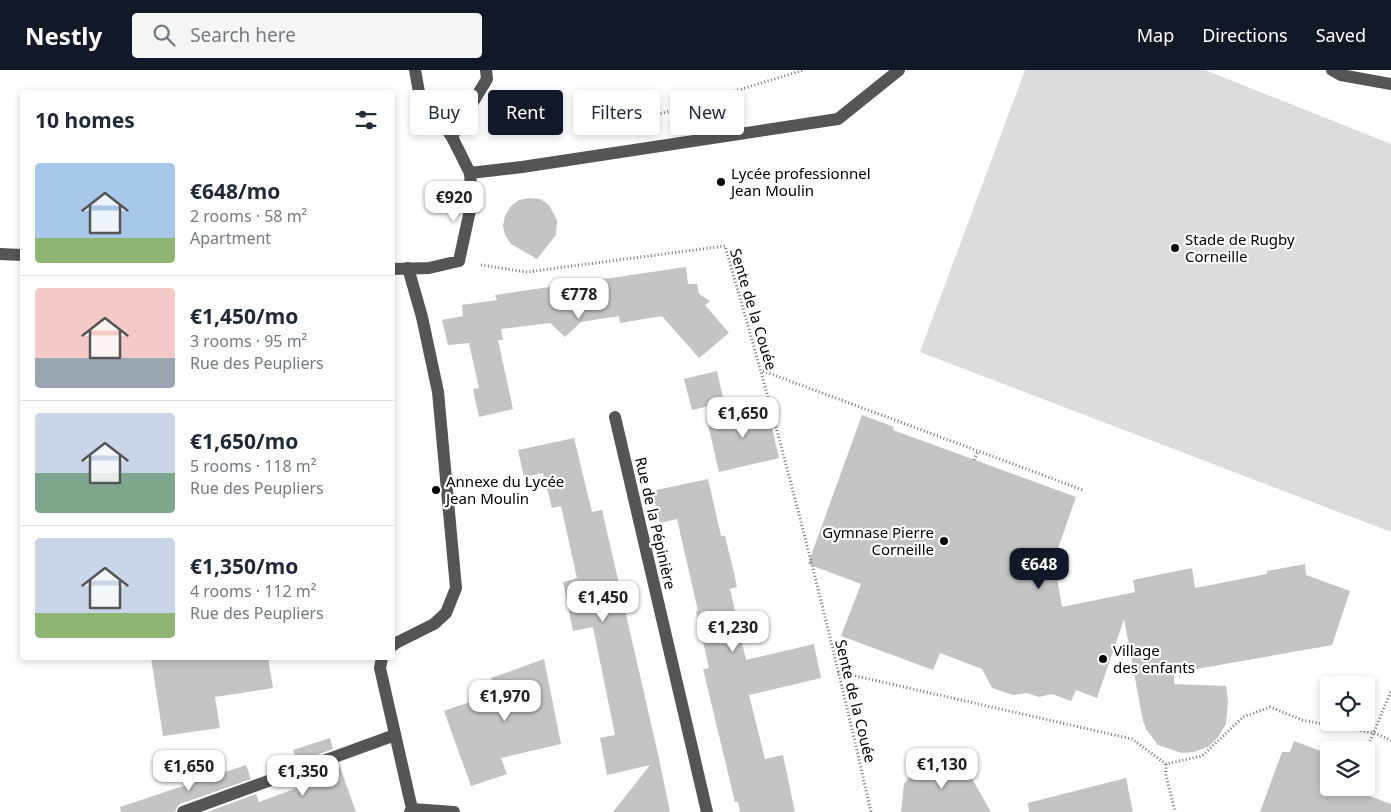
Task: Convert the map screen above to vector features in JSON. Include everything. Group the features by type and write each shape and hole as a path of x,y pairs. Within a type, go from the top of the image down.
{"street":[{"path":"395,269 429,268 459,261 472,201 470,173 452,137 419,92 415,70"},
{"path":"452,137 487,79 486,70"},
{"path":"470,173 522,167 838,119 898,70"},
{"path":"1332,70 1341,75 1391,84"},
{"path":"0,254 20,256"},
{"path":"395,643 434,624 446,613 456,588 438,392 422,317 408,268"},
{"name":"Rue de la Pépinière","path":"615,417 707,812"},
{"path":"382,660 380,668 411,811 454,812"},
{"path":"183,812 395,735"}],"path":[{"path":"660,114 804,70"},
{"name":"Sente de la Couée","path":"459,261 527,272 725,246 762,371 838,672 871,812"},
{"path":"762,371 1083,490"},
{"path":"974,460 978,451"},
{"path":"838,672 1132,740 1166,764 1202,756 1243,717 1270,707 1302,720 1374,733 1391,740"},
{"path":"1370,741 1391,691"},
{"path":"1166,764 1166,775 1175,812"}],"shaded area":[{"name":"Stade de Rugby Corneille","path":"1025,70 1205,70 1391,144 1391,532 920,352"}],"building":[{"path":"529,198 540,199 549,205 557,220 556,235 537,259 511,244 505,235 503,226 505,216 511,206 519,200"},
{"path":"686,267 688,284 697,284 699,294 710,301 705,305 729,333 699,358 662,316 620,323 619,316 581,322 565,337 550,323 501,329 503,340 498,340 513,409 479,417 473,389 479,388 469,343 448,345 442,320 463,316 462,305 497,300 495,295"},
{"path":"717,371 724,402 692,410 684,379"},
{"path":"767,406 779,458 719,472 707,420"},
{"path":"862,415 894,427 893,430 1076,497 1054,560 1062,607 1135,592 1133,580 1192,568 1195,588 1267,574 1267,571 1305,564 1306,575 1350,591 1332,645 1174,673 1174,684 1226,686 1228,701 1226,724 1218,737 1208,747 1194,752 1182,753 1158,745 1146,729 1124,619 1097,698 1076,690 1071,701 1052,694 1039,697 1027,693 1013,695 992,688 982,669 940,653 933,670 841,636 861,584 808,564"},
{"path":"574,438 592,512 602,510 670,812 613,812 650,765 607,775 600,738 615,735 593,627 573,631 563,582 577,578 561,506 552,508 543,473 524,477 518,450"},
{"path":"708,479 721,536 725,536 737,587 730,589 746,660 814,644 821,678 749,695 765,759 783,755 795,812 740,812 738,802 735,802 703,669 709,668 677,519 660,523 652,491"},
{"path":"544,659 561,744 501,758 507,774 471,786 444,711 496,693 491,678"},
{"path":"151,660 268,660 273,688 215,697 220,728 163,736"},
{"path":"330,738 333,749 297,762 293,750"},
{"path":"1294,741 1320,751 1320,796 1370,796 1391,804 1391,812 1260,812 1282,752 1290,752"},
{"path":"943,760 967,770 991,812 901,812 904,784 919,765"},
{"path":"339,764 356,812 207,812 256,794 259,802 305,785 303,777"},
{"path":"246,765 251,779 180,804 175,812 121,812 120,807"},
{"path":"1126,778 1133,812 1029,812 1028,803"}],"place":[{"name":"Lycée professionnel Jean Moulin","path":"721,182"},
{"name":"Stade de Rugby Corneille","path":"1175,248"},
{"name":"Annexe du Lycée Jean Moulin","path":"436,490"},
{"name":"Gymnase Pierre Corneille","path":"944,541"},
{"name":"Village des enfants","path":"1103,659"}]}
